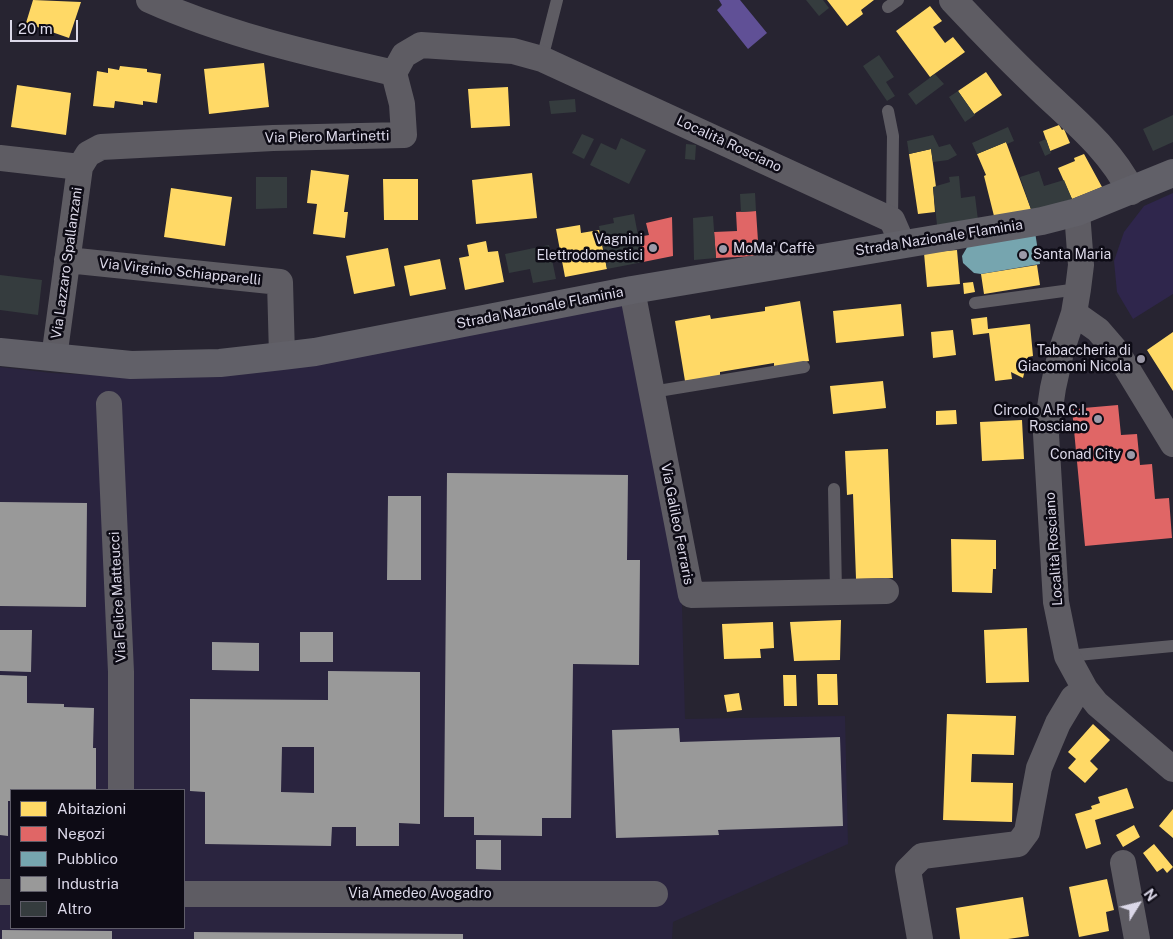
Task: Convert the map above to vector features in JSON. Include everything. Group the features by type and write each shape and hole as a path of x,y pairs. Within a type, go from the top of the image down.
{"main road":[{"name":"Strada Nazionale Flaminia","path":"0,352 131,365 220,363 315,352 632,290 897,232 1042,221 1077,212 1173,173"}],"street":[{"path":"149,0 186,17 289,49 394,73"},
{"path":"953,0 989,39 1090,136 1114,164 1131,191"},
{"name":"Località Rosciano","path":"394,73 404,55 421,45 513,51 542,59 897,232"},
{"name":"Via Piero Martinetti","path":"80,167 88,154 101,147 272,138 404,135 402,104 394,73"},
{"path":"0,158 80,167"},
{"name":"Via Lazzaro Spallanzani","path":"54,358 80,167"},
{"path":"1077,212 1081,265 1076,301 1117,352 1170,432"},
{"name":"Via Virginio Schiapparelli","path":"67,260 280,282 282,356"},
{"name":"Via Galileo Ferraris","path":"632,290 690,595 886,591"},
{"name":"Località Rosciano","path":"1076,301 1061,352 1046,434 1056,602 1067,656 1085,689 1097,704 1173,769"},
{"name":"Via Felice Matteucci","path":"109,404 121,672 121,789"},
{"path":"920,939 908,870 922,856 1018,844 1027,832 1039,768 1058,723 1073,698 1085,689"},
{"path":"1123,862 1137,939"},
{"name":"Via Amedeo Avogadro","path":"185,894 656,894"}],"lane":[{"path":"542,59 557,0"},
{"path":"888,111 893,136 897,232"},
{"path":"975,303 1076,301"},
{"path":"652,392 804,367"},
{"path":"834,488 836,592"},
{"path":"1067,656 1173,646"}],"shaded area":[{"path":"719,0 740,0 767,33 748,49 717,10 722,5"},
{"path":"1173,193 1173,294 1133,319 1117,292 1114,261 1124,232 1144,206"},
{"path":"625,303 682,605 685,719 845,716 848,844 673,922 672,939 0,939 0,367 52,373 131,377"}],"building: Abitazioni":[{"path":"33,0 81,2 69,38 26,23"},
{"path":"827,0 874,0 861,10 863,14 847,26"},
{"path":"930,6 942,21 933,27 945,43 953,37 965,52 930,77 896,31"},
{"path":"264,63 269,107 209,114 204,69"},
{"path":"120,66 147,69 147,72 161,74 157,103 143,101 143,105 115,101 114,108 93,106 97,71 108,73 108,68 119,70"},
{"path":"986,72 1002,95 974,114 958,91"},
{"path":"17,85 71,93 66,135 11,127"},
{"path":"508,87 510,126 471,128 468,89"},
{"path":"1059,125 1062,130 1064,129 1070,143 1050,151 1043,131"},
{"path":"1006,142 1032,212 995,220 984,176 986,175 977,154"},
{"path":"931,149 936,187 933,187 935,212 918,214 909,154"},
{"path":"1084,154 1102,187 1072,199 1058,168 1075,161 1074,158"},
{"path":"311,170 349,175 344,212 348,212 345,238 313,234 317,204 307,203"},
{"path":"532,173 537,218 476,224 472,180"},
{"path":"383,179 418,179 418,220 384,220"},
{"path":"171,188 232,197 225,246 164,237"},
{"path":"580,225 581,233 599,230 607,269 565,277 556,229"},
{"path":"486,241 488,252 498,251 504,282 465,290 459,258 469,256 467,245"},
{"path":"388,248 395,286 354,294 346,256"},
{"path":"957,250 960,284 927,287 924,253"},
{"path":"440,259 446,289 410,296 404,266"},
{"path":"1037,265 1040,285 984,294 981,274"},
{"path":"973,282 975,292 964,294 963,283"},
{"path":"800,301 809,361 774,367 774,363 720,372 720,376 685,381 675,321 710,315 711,319 765,311 765,307"},
{"path":"901,304 904,336 836,343 833,311"},
{"path":"987,317 988,329 1030,324 1033,356 1028,357 1023,378 1011,372 1012,379 995,381 989,333 973,335 971,319"},
{"path":"953,330 956,355 933,358 931,332"},
{"path":"1173,332 1173,391 1147,350"},
{"path":"883,381 886,408 833,414 830,386"},
{"path":"956,410 957,424 936,425 936,411"},
{"path":"1022,420 1024,459 982,461 980,422"},
{"path":"888,449 893,578 856,579 853,494 847,495 845,451"},
{"path":"951,539 996,540 996,569 993,569 992,593 952,592"},
{"path":"841,620 840,660 794,661 790,622"},
{"path":"773,622 774,648 760,649 761,658 724,659 722,624"},
{"path":"1027,628 1029,682 986,683 984,630"},
{"path":"817,674 837,674 838,705 818,705"},
{"path":"783,675 796,675 797,706 784,706"},
{"path":"739,693 742,710 727,712 724,695"},
{"path":"947,714 1016,716 1014,755 972,754 971,782 1013,783 1012,822 943,820"},
{"path":"1093,724 1110,740 1090,761 1098,769 1085,783 1068,768 1076,759 1068,752"},
{"path":"1127,788 1134,808 1095,820 1101,844 1086,849 1075,814 1092,809 1091,806 1100,803 1098,797"},
{"path":"1173,809 1173,838 1159,826"},
{"path":"1134,825 1140,837 1123,847 1116,835"},
{"path":"1154,844 1173,867 1167,873 1163,868 1157,872 1143,853"},
{"path":"1107,879 1114,910 1106,912 1109,931 1079,937 1069,887"},
{"path":"1023,897 1029,936 1008,939 960,939 956,908"}],"building: Negozi":[{"path":"756,211 759,256 716,258 714,232 737,231 736,212"},
{"path":"672,217 673,256 643,262 638,237 649,235 646,223"},
{"path":"1118,405 1121,435 1137,434 1140,465 1152,464 1155,499 1169,498 1172,538 1085,546 1072,409"}],"building: Pubblico":[{"path":"1035,232 1040,264 981,274 974,273 963,263 962,256 969,244"}],"building: Industria":[{"path":"447,473 628,475 627,560 640,560 639,665 573,664 571,818 542,818 542,836 474,835 474,817 444,817"},
{"path":"388,496 421,496 421,580 387,580"},
{"path":"0,502 87,503 86,607 0,606"},
{"path":"0,630 32,630 31,672 0,671"},
{"path":"300,632 333,632 333,662 300,662"},
{"path":"212,642 259,643 259,671 212,670"},
{"path":"328,671 420,672 420,824 399,823 399,846 356,846 356,827 332,827 331,846 205,844 205,792 190,791 190,699 328,700","holes":["282,747 314,747 314,793 281,792"]},
{"path":"0,675 27,676 27,703 64,704 64,707 94,708 93,748 96,748 96,789 10,789 8,836 0,835"},
{"path":"679,728 680,742 840,737 843,826 718,830 719,835 616,838 612,730"},
{"path":"476,840 501,840 501,870 476,869"},
{"path":"2,930 112,931 112,939 2,939"},
{"path":"194,932 463,934 463,939 194,939"}],"building: Altro":[{"path":"806,0 823,0 829,8 819,16"},
{"path":"879,55 894,77 886,82 895,96 887,101 863,66"},
{"path":"935,74 944,84 916,105 908,94"},
{"path":"958,91 975,115 965,122 949,97"},
{"path":"575,99 576,112 551,114 549,101"},
{"path":"1173,115 1173,142 1153,151 1143,129"},
{"path":"1008,127 1014,141 1007,144 1006,142 977,154 972,143"},
{"path":"582,134 594,139 584,159 572,153"},
{"path":"933,135 939,147 950,144 957,155 948,160 933,162 931,149 909,154 907,141"},
{"path":"621,138 646,150 629,184 590,165 601,143 616,150"},
{"path":"1046,139 1051,153 1045,156 1039,142"},
{"path":"686,144 696,145 695,160 685,159"},
{"path":"1039,171 1044,186 1064,180 1072,199 1032,212 1020,177"},
{"path":"959,176 961,198 975,196 978,220 937,225 933,187 950,182 949,177"},
{"path":"256,177 287,177 287,208 256,209"},
{"path":"755,193 756,211 741,212 740,194"},
{"path":"634,214 643,262 607,269 599,226 614,223 613,218"},
{"path":"713,216 716,258 694,260 693,218"},
{"path":"549,245 556,279 533,283 530,269 509,273 505,254"},
{"path":"0,275 42,280 38,315 0,310"}],"place":[{"name":"Vagnini Elettrodomestici","path":"653,248"},
{"name":"MoMa' Caffè","path":"723,249"},
{"name":"Santa Maria","path":"1023,255"},
{"name":"Tabaccheria di Giacomoni Nicola","path":"1141,359"},
{"name":"Circolo A.R.C.I. Rosciano","path":"1098,419"},
{"name":"Conad City","path":"1131,455"}]}
